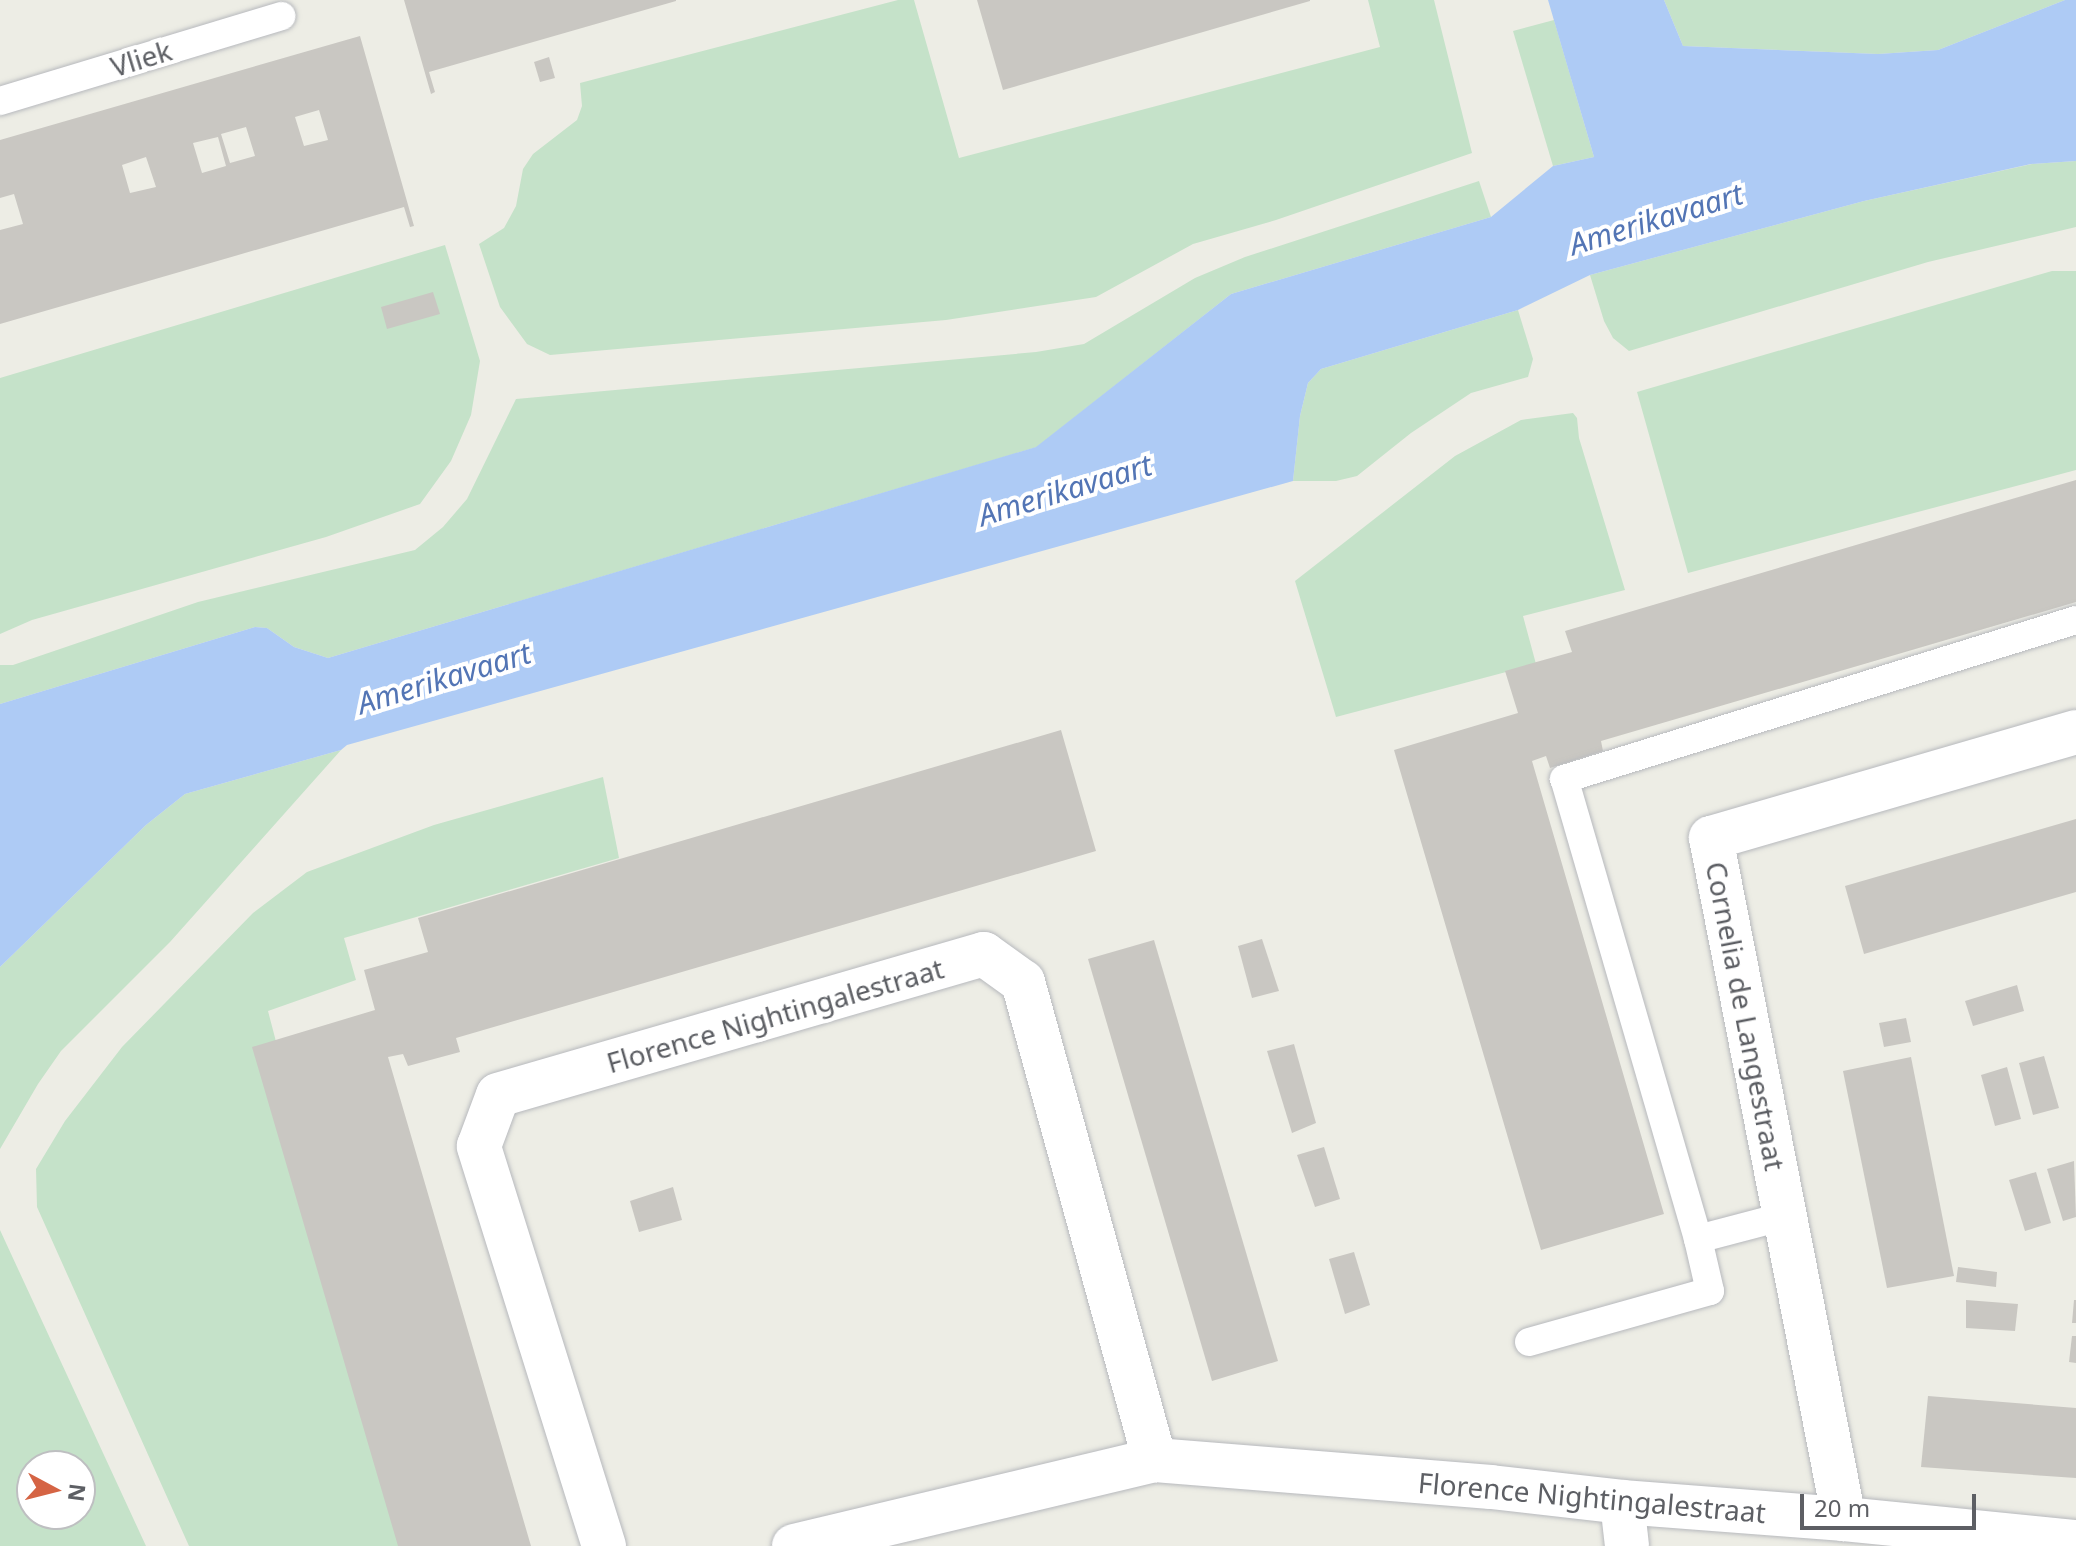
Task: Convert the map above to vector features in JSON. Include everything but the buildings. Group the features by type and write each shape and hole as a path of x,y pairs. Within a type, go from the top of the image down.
{"street":[{"name":"Cornelia de Langestraat","path":"1844,1519 1711,838 2076,732"},
{"name":"Florence Nightingalestraat","path":"604,1546 479,1146 498,1095 984,954 1023,982 1155,1460"},
{"name":"Florence Nightingalestraat","path":"794,1546 1155,1460 1491,1487 1622,1502 1844,1519 2076,1542"},
{"path":"1622,1502 1627,1546"}],"lane":[{"name":"Vliek","path":"0,101 281,16"},
{"path":"1529,1342 1710,1291 1698,1239 1564,779 2076,620"},
{"path":"1698,1239 1785,1216"}],"green space":[{"path":"898,0 914,0 959,158 1380,47 1368,0 1434,0 1472,153 1276,220 1193,244 1096,297 946,320 550,355 527,344 500,307 479,244 504,228 516,206 523,169 533,154 577,120 582,106 580,83"},
{"path":"1664,0 2065,0 1938,50 1878,54 1683,46"},
{"path":"1554,20 1594,157 1553,166 1513,31"},
{"path":"2076,161 2076,227 1928,262 1629,351 1613,338 1604,321 1590,275 1864,201 2032,164"},
{"path":"1479,181 1491,217 1231,294 1037,447 328,658 294,647 267,628 255,627 0,704 0,665 13,665 198,602 415,550 443,527 467,499 516,399 1036,352 1084,344 1195,278 1245,257"},
{"path":"445,245 480,361 471,415 451,461 420,504 326,537 32,620 0,634 0,378"},
{"path":"2052,271 2076,271 2076,470 1688,573 1637,392"},
{"path":"1518,310 1533,359 1528,377 1471,393 1411,433 1357,476 1336,481 1293,481 1300,416 1308,383 1321,369"},
{"path":"1573,413 1577,418 1579,438 1625,590 1523,616 1536,664 1336,717 1295,581 1455,456 1521,420"},
{"path":"341,750 170,942 61,1051 0,1149 0,967 146,825 185,794"},
{"path":"603,777 619,858 344,938 356,980 268,1011 408,1546 189,1546 37,1207 36,1169 65,1121 122,1047 253,913 307,872 434,825"},
{"path":"0,1230 146,1546 0,1546"}],"water":[{"name":"Amerikavaart","path":"1548,0 1664,0 1683,46 1878,54 1938,50 2065,0 2076,0 2076,161 2031,164 1864,201 1590,275 1518,310 1321,369 1308,383 1300,416 1293,481 347,745 341,750 185,794 146,825 0,967 0,704 255,627 267,628 294,647 328,658 1036,447 1231,294 1491,217 1553,166 1594,157"}]}
